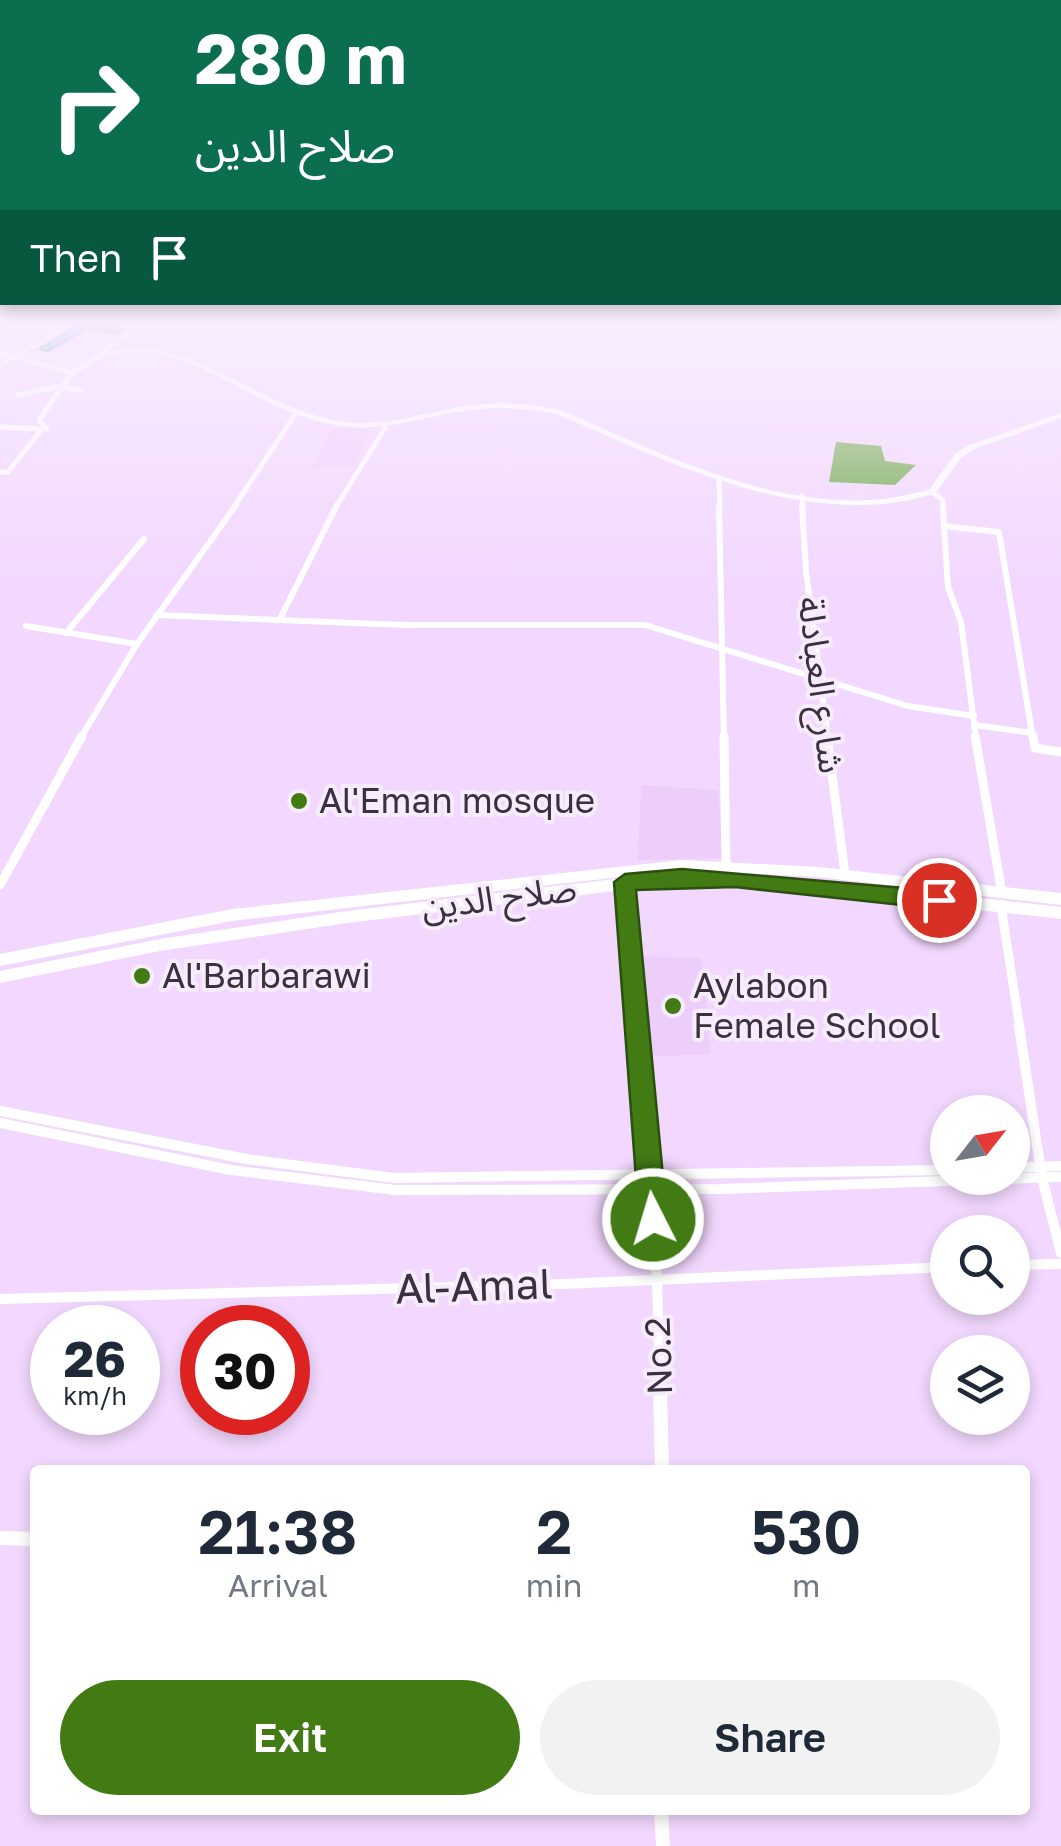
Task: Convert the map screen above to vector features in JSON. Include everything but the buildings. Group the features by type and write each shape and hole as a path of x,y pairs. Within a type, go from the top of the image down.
{"highway":[{"name":"صلاح الدين","path":"0,960 242,914 538,878 726,865 844,874 878,886"},
{"name":"صلاح الدين","path":"0,977 243,932 625,882 717,878 878,886 1002,900 1061,900"},
{"name":"صلاح الدين","path":"1002,900 1061,914"},
{"path":"242,914 234,924 243,932"}],"street":[{"path":"0,428 47,429 39,420 46,407"},
{"path":"284,407 296,413 385,428 470,407"},
{"path":"536,407 558,412 719,478 802,496 871,503 932,492 958,456 972,447 1061,415"},
{"path":"0,885 40,806 137,644 208,547 296,413"},
{"path":"280,620 330,516 385,428"},
{"path":"0,472 8,472 20,460 42,429"},
{"path":"719,478 719,650 726,865"},
{"path":"932,492 943,500 948,587 960,622 1041,1173 1061,1253"},
{"name":"شارع العبادلة","path":"802,496 805,560 844,874"},
{"path":"944,526 999,532 1035,748 1061,752"},
{"path":"66,633 144,539"},
{"path":"156,615 645,626 918,708 1032,733"},
{"path":"26,626 137,644"},
{"name":"No.2","path":"625,882 657,1278 662,1465"},
{"path":"0,1111 144,1141 357,1174 434,1179 930,1170"},
{"path":"0,1123 195,1163 350,1186 481,1192 651,1190 1041,1173 1061,1166"},
{"path":"1030,1171 1061,1177"},
{"path":"1030,1265 1061,1264"},
{"name":"Al-Amal","path":"0,1299 930,1267"},
{"path":"0,1538 30,1539"},
{"path":"662,1815 662,1846"}],"shaded area":[{"path":"332,427 370,430 353,467 314,467"},
{"path":"836,442 881,446 885,461 916,465 895,485 829,482"},
{"path":"641,785 718,790 723,858 638,860"},
{"name":"Aylabon Female School","path":"634,956 701,958 711,1054 644,1057"}],"place":[{"name":"Al'Eman mosque","path":"299,801"},
{"name":"Al'Barbarawi","path":"142,976"},
{"name":"Aylabon Female School","path":"673,1006"}],"route":[{"path":"653,1219 625,882 682,877 735,879 939,900"}]}
